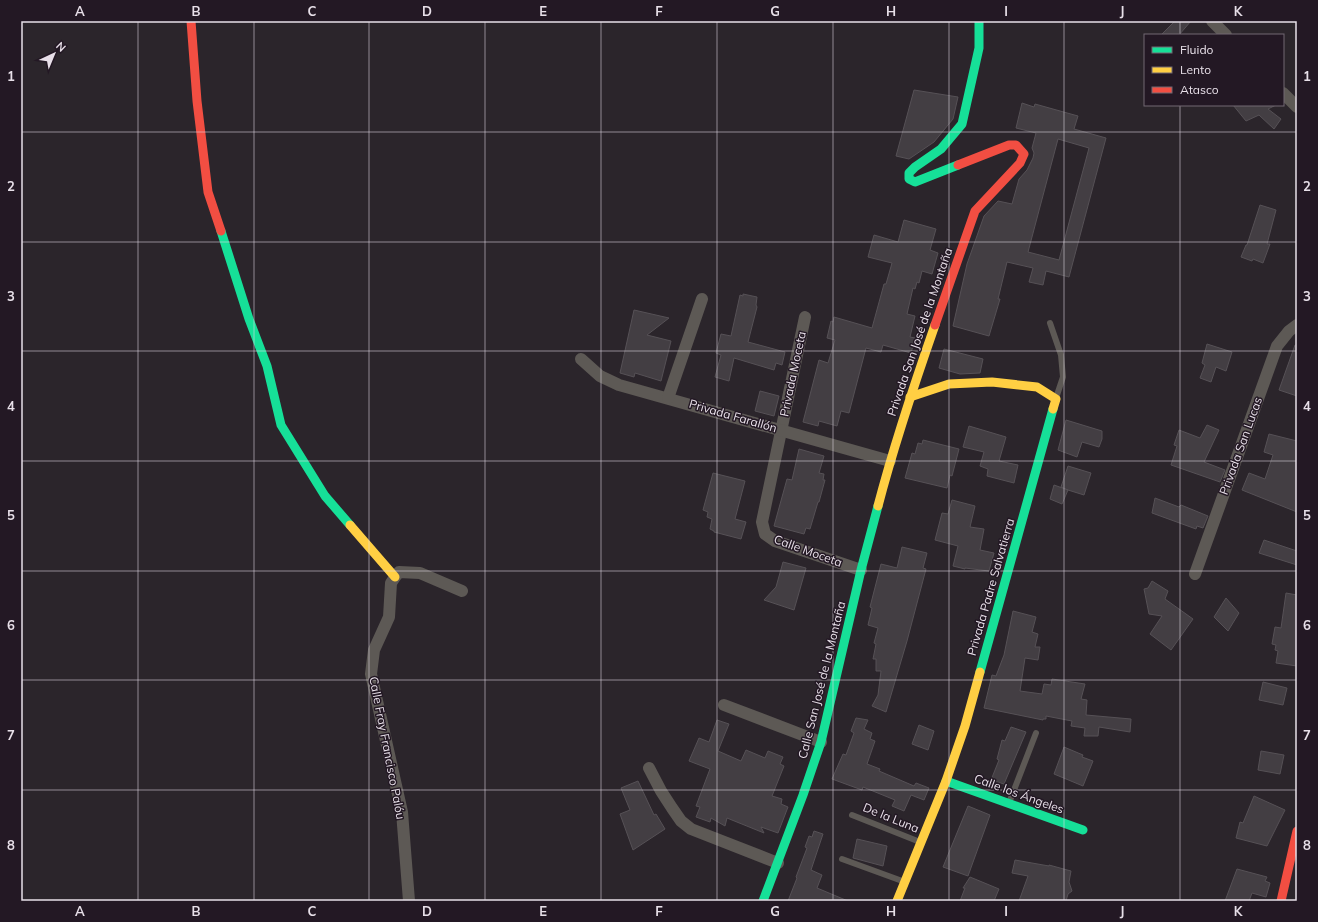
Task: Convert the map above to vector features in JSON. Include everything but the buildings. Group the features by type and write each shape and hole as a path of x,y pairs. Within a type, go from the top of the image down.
{"street":[{"path":"191,21 197,101 208,192 249,319 267,366 281,425 325,496 395,577 399,572 420,573 462,591"},
{"name":"Privada San José de la Montaña","path":"890,461 910,397 975,211 1020,163 1024,154 1016,145 1009,145 915,182 909,179 909,173 941,149 962,124 979,48 979,21"},
{"path":"1212,21 1225,34"},
{"path":"1284,94 1297,107"},
{"path":"668,398 702,299"},
{"name":"Privada Moceta","path":"780,430 806,317"},
{"name":"Privada San Lucas","path":"1195,574 1276,346 1289,331 1297,325"},
{"name":"Privada Farallón","path":"581,359 600,376 618,385 890,461"},
{"path":"910,397 949,384 992,382 1037,387 1056,399"},
{"name":"Privada Padre Salvatierra","path":"897,901 946,781 965,726 1056,399"},
{"name":"Calle Moceta","path":"780,430 762,522 765,534 775,541 861,570"},
{"name":"Calle San José de la Montaña","path":"763,901 803,795 821,742 861,570 890,461"},
{"name":"Calle Fray Francisco Palóu","path":"395,577 392,583 389,617 374,650 371,674 402,812 409,901"},
{"path":"724,705 821,742"},
{"path":"649,768 661,791 681,821 691,829 778,863"},
{"name":"Calle los Ángeles","path":"946,781 1083,830"},
{"path":"1281,901 1297,831"}],"lane":[{"path":"1050,323 1061,355 1063,377 1056,399"},
{"path":"1008,803 1036,733"},
{"name":"De la Luna","path":"852,815 921,842"},
{"path":"842,859 905,882"}],"traffic: fast":[{"path":"958,165 915,182 909,179 909,173 941,149 962,124 979,48 979,21"},
{"path":"221,231 249,319 267,366 281,425 325,496 350,525"},
{"path":"980,672 1053,409"},
{"path":"763,901 803,795 821,742 861,570 878,506"},
{"path":"946,781 1083,830"}],"traffic: slow":[{"path":"878,506 919,370 935,325"},
{"path":"910,397 949,384 992,382 1037,387 1056,399 1053,409"},
{"path":"350,525 395,577"},
{"path":"897,901 946,781 965,726 980,672"}],"traffic: jam":[{"path":"191,21 197,101 208,192 221,231"},
{"path":"935,325 975,211 1020,163 1024,154 1016,145 1009,145 958,165"},
{"path":"1281,901 1297,831"}]}
